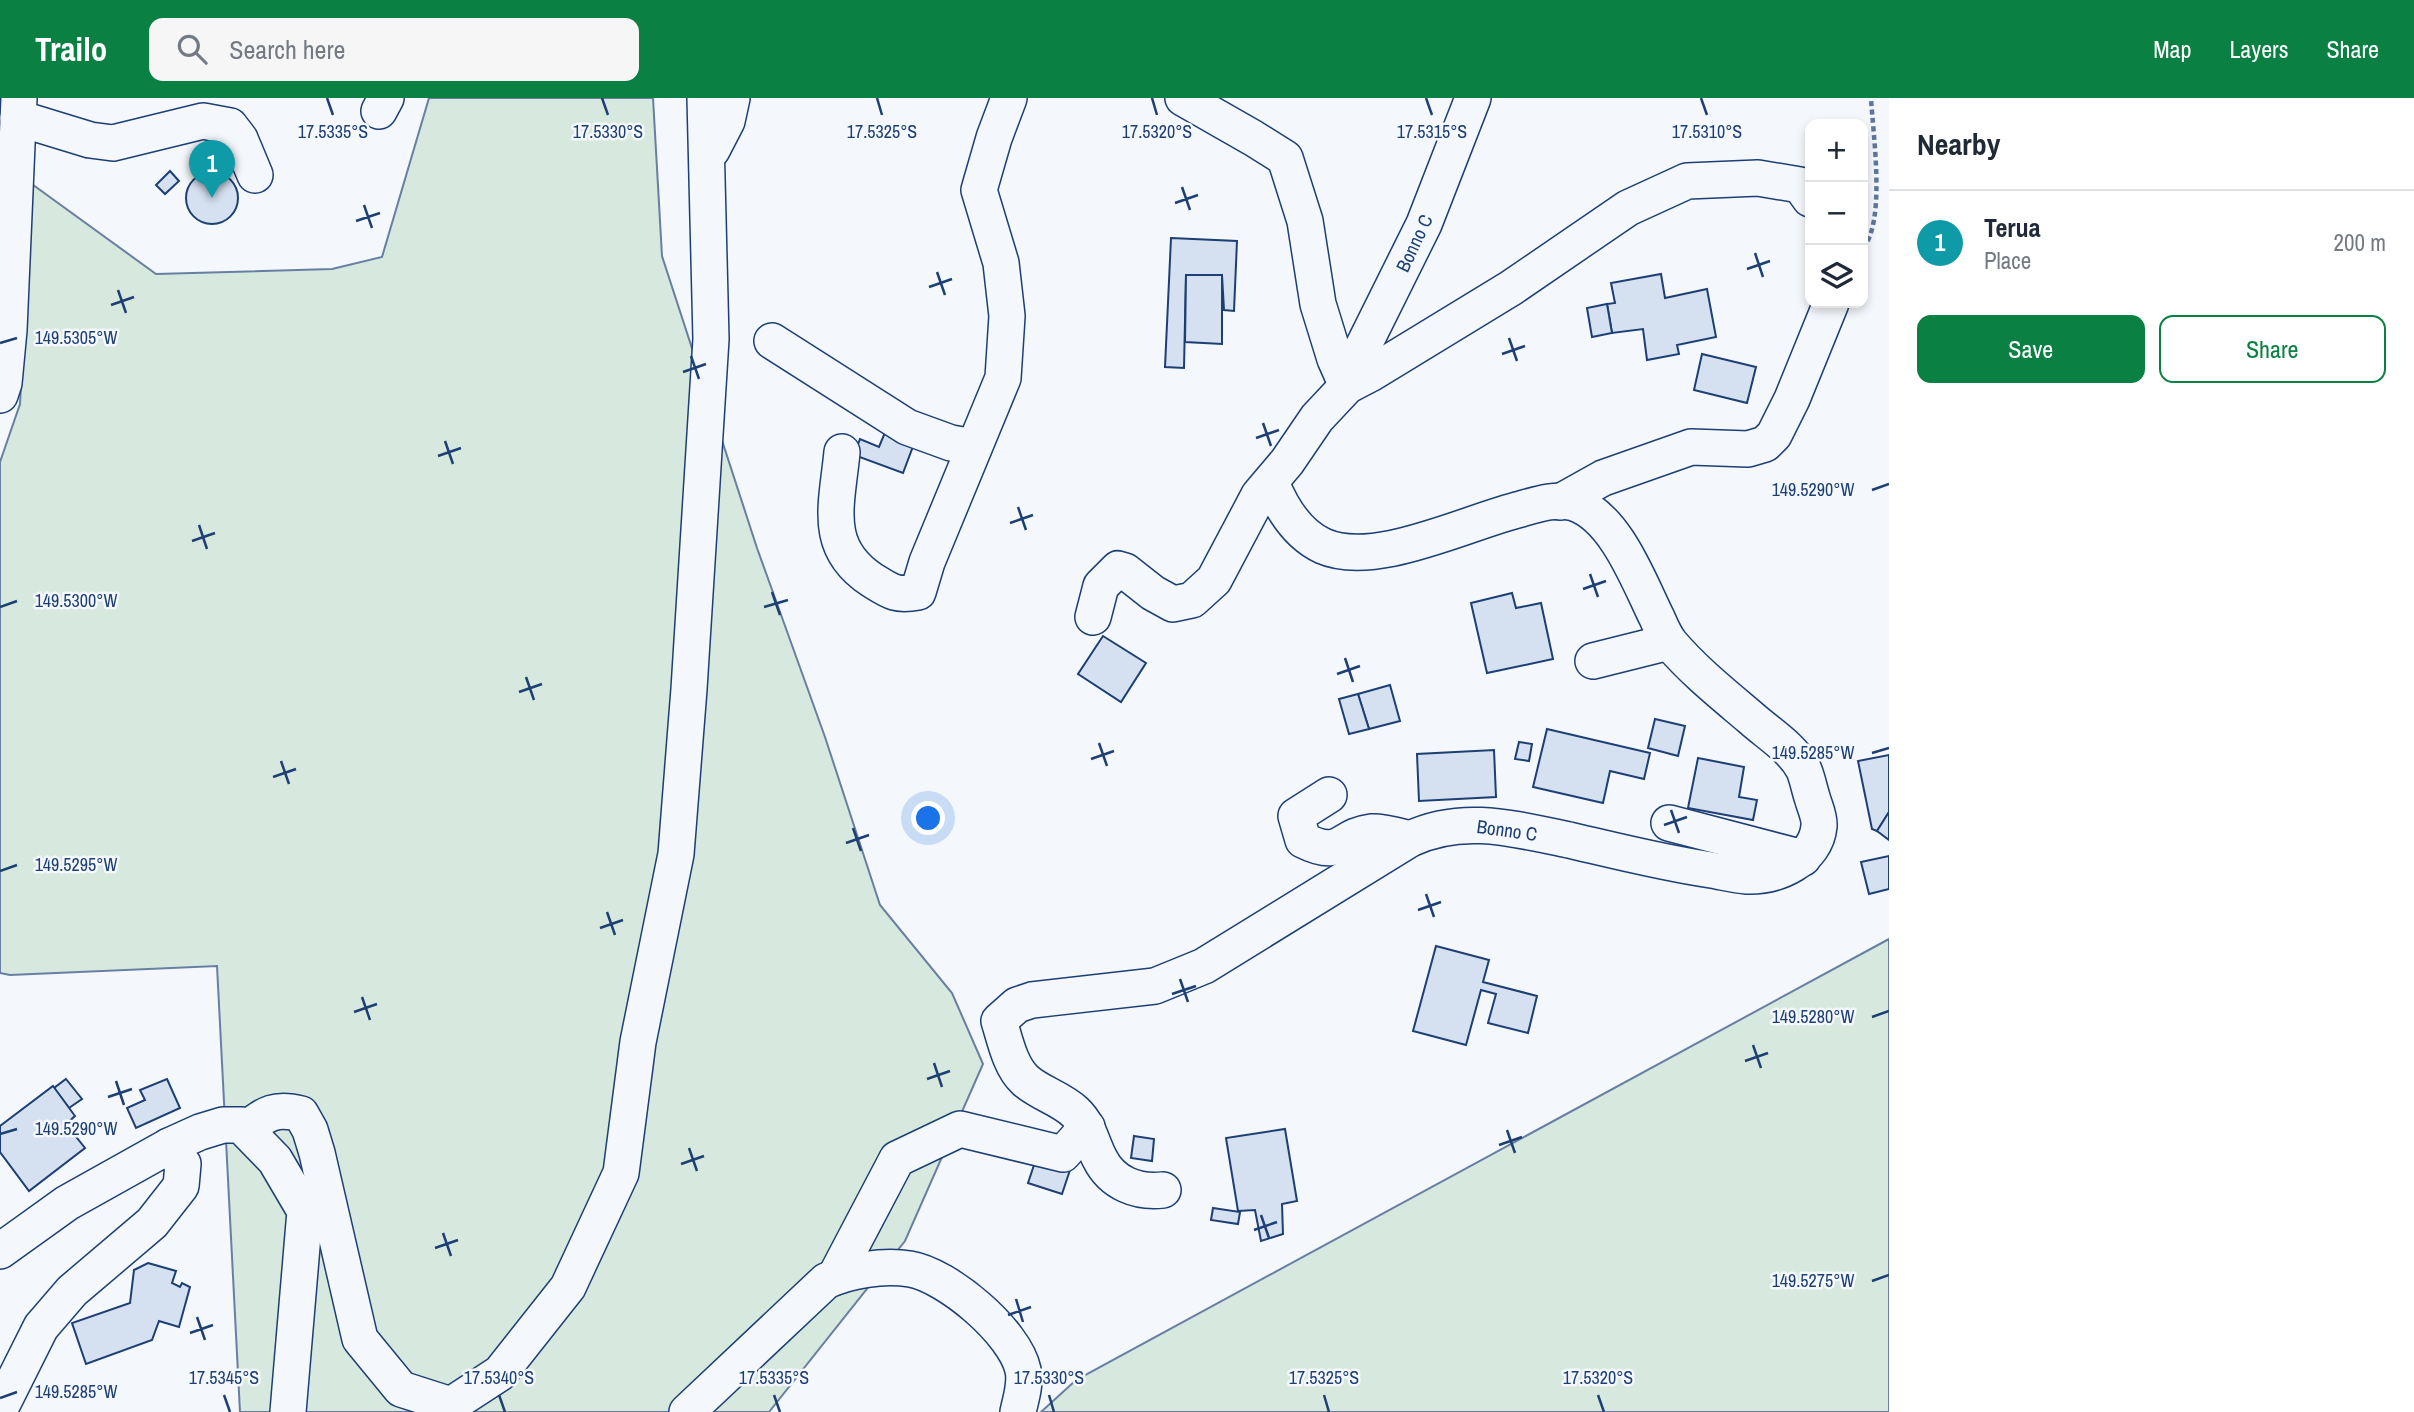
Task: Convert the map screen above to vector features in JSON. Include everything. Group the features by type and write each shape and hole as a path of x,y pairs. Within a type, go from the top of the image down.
{"street":[{"path":"246,1129 269,1112 289,1110 301,1114 310,1130 317,1153 360,1339 401,1389 451,1405 500,1373 568,1287 621,1173 638,1042 676,854 690,676 711,339 705,98"},
{"path":"708,159 727,121 732,98"},
{"path":"842,452 836,523 842,552 857,570 882,587 901,595 918,592 1003,378 1007,316 1001,263 979,190 1009,98"},
{"path":"1184,98 1284,158 1305,221 1318,304 1335,359 1346,384"},
{"name":"Bonno C","path":"1346,384 1424,224 1473,98"},
{"path":"0,395 4,383 9,330 19,108 90,140 113,143 203,121 230,126 240,139 255,175"},
{"path":"1093,617 1101,586 1118,569 1173,604 1192,600 1214,580 1259,495 1346,384 1511,288 1628,208 1687,181 1758,178 1800,184 1805,192"},
{"path":"1560,502 1603,478 1691,447 1748,449 1765,444 1774,435 1792,399 1829,308"},
{"path":"772,341 906,427 951,443 974,447"},
{"path":"1270,482 1291,520 1308,537 1321,545 1354,553 1396,548 1551,501 1572,503 1584,508 1612,533 1627,557 1669,642 1706,678 1787,747 1804,769 1819,824 1815,838 1803,858 1669,823"},
{"path":"1593,661 1669,642"},
{"path":"1329,795 1296,816 1303,840 1319,847 1337,848 1357,835 1374,831 1410,839"},
{"name":"Bonno C","path":"1163,1190 1147,1192 1121,1182 1100,1160 1087,1127 1074,1111 1026,1081 1015,1069 999,1021 1017,1005 1032,1000 1155,986 1194,970 1427,831 1477,824 1513,828 1681,866 1748,876 1779,872 1803,858"},
{"path":"0,1251 67,1203 169,1146 223,1125 241,1125 275,1160 305,1211 288,1412"},
{"path":"835,1277 897,1159 960,1129 1063,1154 1087,1127"},
{"path":"0,1409 41,1327 72,1291 152,1223 181,1186 184,1164 169,1146"},
{"path":"687,1412 826,1281 875,1269 911,1269 931,1277 955,1290 988,1318 1015,1352 1023,1369 1024,1388 1018,1412"}],"path":[{"path":"1866,245 1877,210 1871,98"}],"shaded area":[{"path":"429,98 653,98 662,256 757,548 825,737 880,905 952,993 983,1064 905,1241 769,1412 240,1412 217,966 10,975 0,973 0,462 20,404 30,210 29,182 156,274 332,269 382,257"},
{"path":"1889,939 1889,1412 1041,1412 1076,1380"}],"building":[{"path":"170,171 179,181 165,194 156,185"},
{"path":"212,172 231,179 238,198 231,217 212,224 193,217 186,198 193,179"},
{"path":"1171,238 1237,241 1234,311 1224,310 1222,275 1186,275 1184,368 1165,367"},
{"path":"1661,274 1665,298 1707,289 1716,337 1677,345 1679,354 1647,360 1643,329 1612,333 1607,304 1615,303 1611,283"},
{"path":"1186,275 1222,275 1222,344 1185,342"},
{"path":"1607,304 1612,333 1592,337 1587,308"},
{"path":"1702,354 1756,367 1747,403 1694,390"},
{"path":"886,430 915,441 903,473 854,455 860,439 879,447"},
{"path":"1512,593 1516,608 1541,603 1553,659 1487,673 1471,603"},
{"path":"1103,636 1146,663 1121,702 1078,674"},
{"path":"1390,685 1400,721 1369,729 1358,694"},
{"path":"1358,694 1369,729 1349,734 1339,699"},
{"path":"1655,719 1685,726 1678,756 1648,748"},
{"path":"1547,729 1650,753 1644,779 1610,771 1603,803 1533,787"},
{"path":"1519,742 1532,744 1529,761 1515,759"},
{"path":"1494,750 1496,797 1419,801 1417,754"},
{"path":"1889,755 1889,812 1877,831 1872,829 1858,761"},
{"path":"1698,758 1744,767 1739,797 1757,800 1753,820 1688,808"},
{"path":"1889,812 1889,840 1877,831"},
{"path":"1889,856 1889,889 1869,894 1861,862"},
{"path":"1436,946 1489,960 1483,982 1537,996 1528,1033 1488,1023 1496,994 1481,990 1466,1045 1413,1031"},
{"path":"66,1079 82,1099 69,1108 54,1088"},
{"path":"167,1079 180,1108 136,1128 127,1108 145,1100 140,1090"},
{"path":"53,1086 75,1116 66,1124 85,1148 29,1191 0,1152 0,1126"},
{"path":"1285,1129 1297,1201 1282,1204 1283,1234 1261,1241 1255,1210 1238,1211 1226,1138"},
{"path":"1134,1136 1154,1139 1152,1161 1131,1158"},
{"path":"1036,1159 1070,1170 1062,1194 1028,1183"},
{"path":"1213,1208 1240,1212 1238,1224 1211,1220"},
{"path":"148,1263 176,1271 172,1283 180,1287 182,1283 190,1287 179,1327 159,1321 152,1340 86,1364 72,1323 130,1303 134,1270"}],"place":[{"name":"Terua","path":"212,198"}]}
